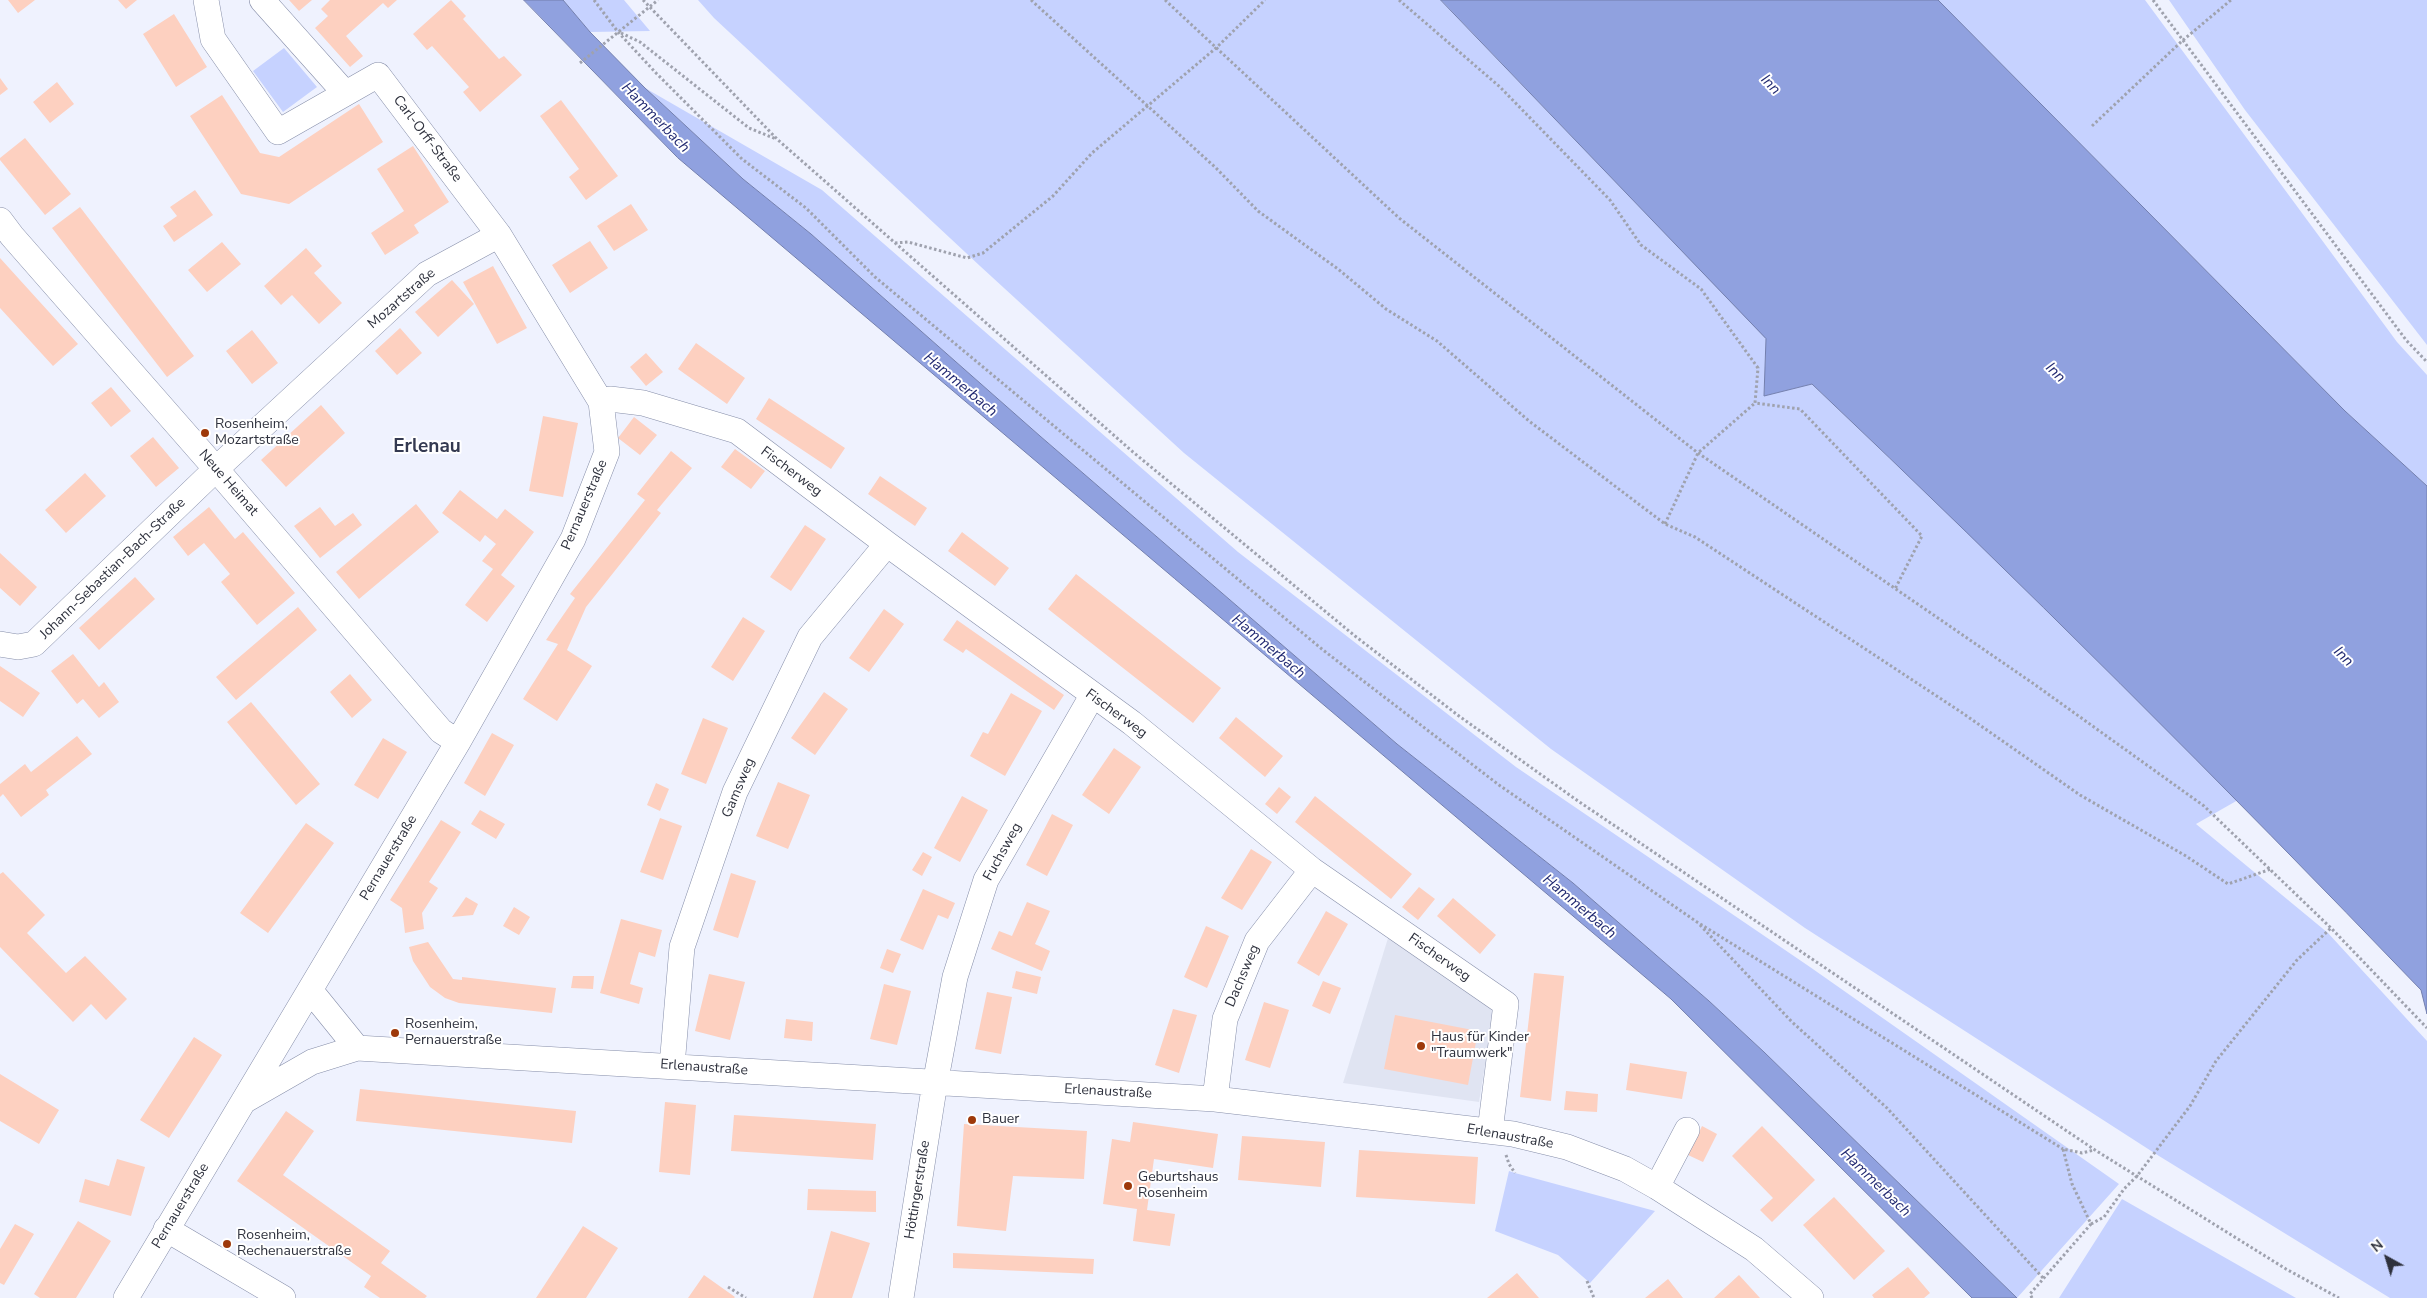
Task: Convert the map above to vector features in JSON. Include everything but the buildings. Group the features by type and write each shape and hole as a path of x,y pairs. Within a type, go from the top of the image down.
{"street":[{"name":"Carl-Orff-Straße","path":"206,0 213,39 278,132 378,75 498,235"},
{"path":"262,0 345,93"},
{"name":"Neue Heimat","path":"0,220 441,731 458,742"},
{"path":"498,235 601,402"},
{"name":"Mozartstraße","path":"216,469 427,274 498,235"},
{"name":"Fischerweg","path":"601,402 610,399 644,403 737,431 1092,696 1132,723 1312,870 1506,1004 1490,1131"},
{"name":"Pernauerstraße","path":"126,1298 458,742 573,539 607,452 601,402"},
{"name":"Johann-Sebastian-Bach-Straße","path":"0,644 18,647 34,644 216,469"},
{"name":"Gamsweg","path":"672,1066 682,948 735,792 810,637 887,544"},
{"name":"Fuchsweg","path":"936,1082 956,977 986,880 1092,696"},
{"name":"Dachsweg","path":"1215,1098 1225,1019 1257,941 1312,870"},
{"path":"310,990 357,1048"},
{"name":"Erlenaustraße","path":"242,1102 312,1062 357,1048 1215,1098 1490,1131 1514,1134 1567,1147 1625,1169 1657,1186 1754,1249 1811,1298"},
{"name":"Höttingerstraße","path":"901,1298 936,1082"},
{"path":"1657,1186 1687,1130"},
{"path":"166,1230 283,1298"}],"path":[{"path":"594,0 618,32 656,74 742,159 806,208 876,277 1323,650 1499,785 1697,922 2063,1149 2082,1153 2095,1150"},
{"path":"643,0 778,140 894,244 1133,452 1355,636 1459,716 1578,802 2095,1150 2286,1269 2339,1298"},
{"path":"580,63 658,0"},
{"path":"1031,0 1216,168 1258,211 1338,269 1386,309 1437,341 1529,421 1665,524 1704,542 1961,712 2080,795 2186,856 2228,884 2271,868"},
{"path":"1165,0 1399,218 1698,453 2034,684 2204,806 2271,868 2427,1028"},
{"path":"894,244 908,242 967,258 983,253 1052,196 1074,170 1146,106 1216,48 1265,0"},
{"path":"1399,0 1500,87 1610,200 1641,245 1701,289 1758,368 1755,403 1698,453 1665,524"},
{"path":"2153,0 2406,340 2427,362"},
{"path":"2092,126 2182,41 2231,0"},
{"path":"618,32 640,42 749,128 778,140"},
{"path":"1755,403 1800,408 1922,536 1895,590"},
{"path":"1697,922 1792,1022 1887,1108 2044,1279"},
{"path":"2032,1298 2030,1294 2091,1224 2104,1217 2124,1188 2138,1176 2190,1106 2216,1061 2297,960 2331,928"},
{"path":"2063,1149 2072,1184 2091,1224"},
{"path":"1587,1281 1594,1298"},
{"path":"728,1287 746,1298"}],"shaded area":[{"path":"563,0 624,0 650,31 590,32"},
{"path":"698,0 1441,0 1766,339 1764,396 1812,384 1958,522 2238,800 2196,824 2328,933 2427,1041 2427,1298 2390,1298 2159,1156 1805,928 1551,749 1184,453 980,266 714,18"},
{"path":"1938,0 2145,0 2397,342 2427,375 2427,486 2345,411"},
{"path":"2169,0 2427,0 2427,345 2245,110"},
{"path":"284,48 317,87 283,112 253,71"},
{"path":"645,88 822,190 1238,552 1516,767 1810,967 2119,1184 2017,1298 1709,1001 1573,883 1397,744 1040,436 811,234 743,179"},
{"name":"Haus für Kinder \"Traumwerk\"","path":"1389,935 1494,1010 1479,1102 1343,1083"},
{"path":"1509,1171 1655,1211 1590,1283 1558,1255 1495,1231"},
{"path":"2122,1199 2296,1298 2059,1298"}],"water":[{"name":"Hammerbach","path":"524,0 563,0 590,32 645,88 743,179 811,234 1040,436 1397,744 1573,883 1709,1001 2017,1298 1972,1298 1671,999 678,158"},
{"name":"Inn","path":"1441,0 1938,0 2345,411 2427,486 2427,1014 2421,990 2271,836 2044,608 1812,384 1764,396 1766,339"}],"place":[{"name":"Rosenheim, Mozartstraße","path":"205,433"},
{"name":"Rosenheim, Pernauerstraße","path":"395,1033"},
{"name":"Haus für Kinder \"Traumwerk\"","path":"1421,1046"},
{"name":"Bauer","path":"972,1120"},
{"name":"Geburtshaus Rosenheim","path":"1128,1186"},
{"name":"Rosenheim, Rechenauerstraße","path":"227,1244"}],"district":[{"name":"Erlenau","path":"427,447"}]}
